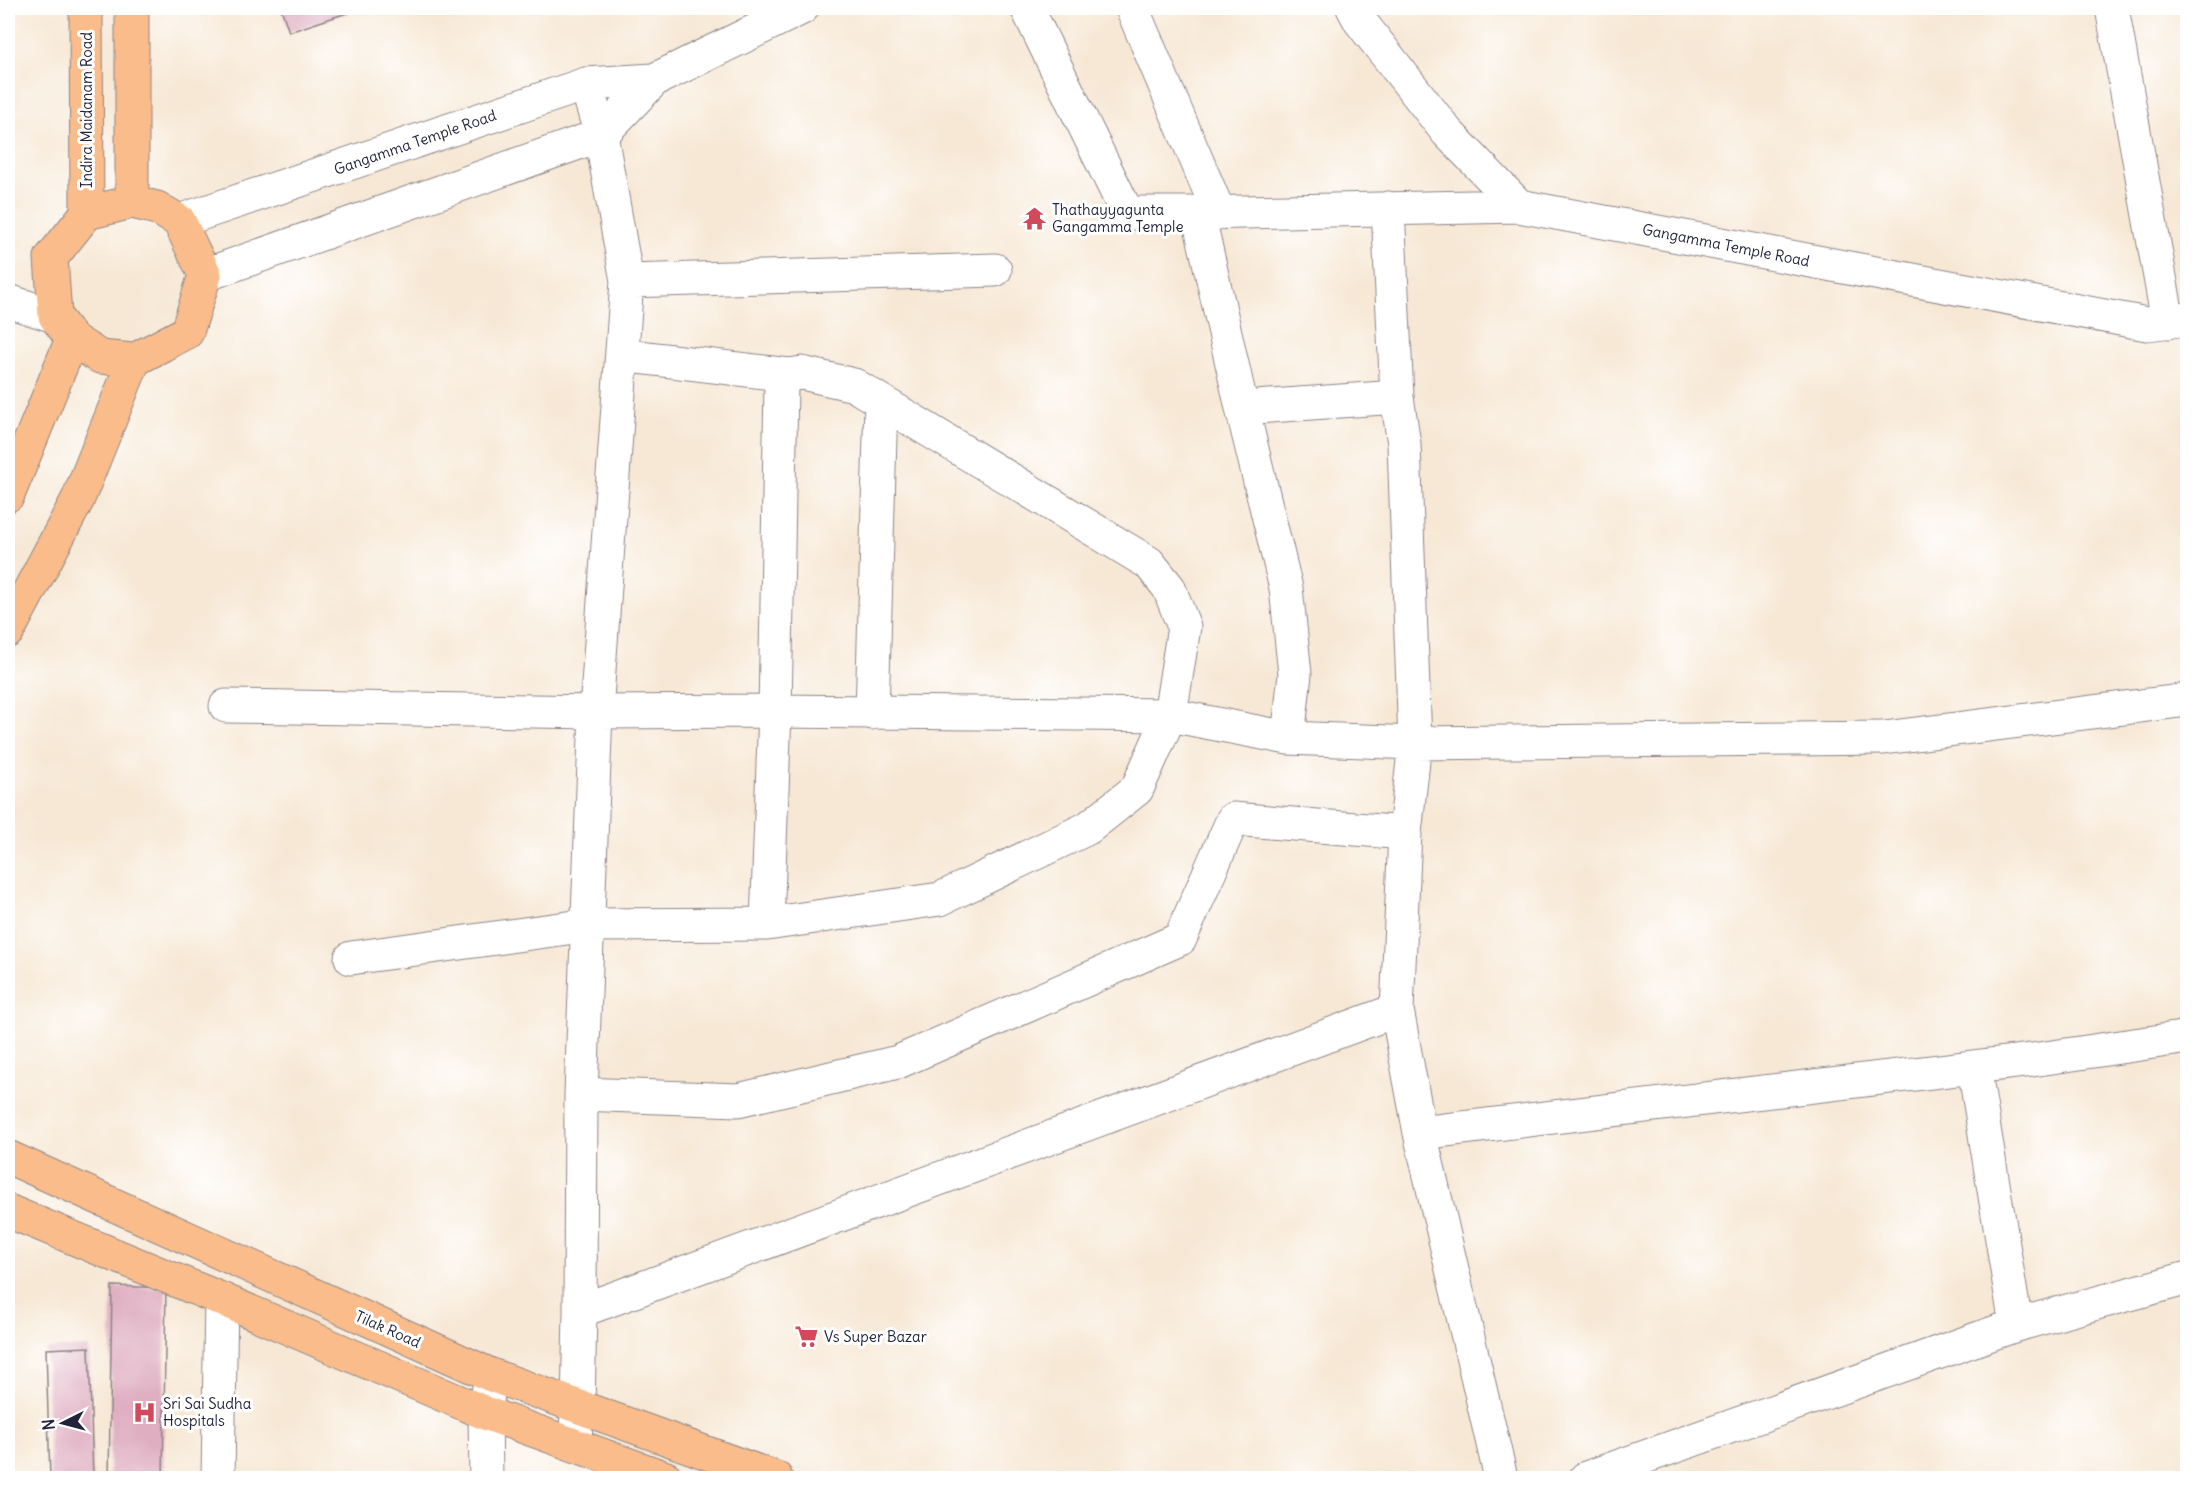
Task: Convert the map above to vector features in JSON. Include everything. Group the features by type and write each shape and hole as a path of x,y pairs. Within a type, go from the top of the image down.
{"main road":[{"name":"Indira Maidanam Road","path":"86,8 87,213"},
{"path":"132,8 132,202"},
{"path":"8,495 64,328 51,258 87,213 132,202 157,208 179,221 205,275 187,332 134,360 100,357 64,328"},
{"path":"8,631 78,499 134,360"},
{"name":"Tilak Road","path":"8,1157 491,1375 776,1479"},
{"path":"8,1211 221,1299 485,1413 666,1479"}],"street":[{"name":"Gangamma Temple Road","path":"205,275 601,135 654,80 802,8"},
{"name":"Gangamma Temple Road","path":"1027,8 1127,213 1519,206 2147,324 2178,321"},
{"path":"1132,8 1209,213 1242,408 1286,588 1295,674 1288,738"},
{"path":"1353,8 1360,21 1447,132 1519,206"},
{"path":"2112,8 2178,321"},
{"name":"Gangamma Temple Road","path":"179,221 586,84 654,80"},
{"path":"574,1445 578,1408 580,1311 581,1094 596,712 627,281 601,135 586,84"},
{"path":"1388,208 1397,397 1404,444 1415,743 1405,833 1397,1010 1420,1133 1500,1479"},
{"path":"627,281 995,270"},
{"path":"8,301 64,328"},
{"path":"351,958 589,925 766,924 940,899 1088,828 1137,789 1170,715 1184,627 1169,588 1149,563 855,385 802,373 789,375 622,355"},
{"path":"766,924 775,711 781,385 789,375"},
{"path":"1242,408 1397,397"},
{"path":"872,713 881,402"},
{"path":"226,706 596,712 775,711 1170,715 1288,738 1415,743 1884,738 2187,700"},
{"path":"581,1094 738,1100 898,1062 1180,939 1233,819 1405,833"},
{"path":"580,1311 1397,1010"},
{"path":"1420,1133 1974,1066 2187,1037"},
{"path":"1974,1066 2016,1325"},
{"path":"1586,1479 2016,1325 2187,1278"},
{"path":"218,1479 221,1299"},
{"path":"486,1479 485,1413 491,1375"}],"building":[{"path":"281,8 362,8 289,32"},
{"path":"112,1286 166,1288 163,1478 109,1478"},
{"path":"89,1347 93,1478 50,1478 46,1349"}],"place":[{"name":"Thathayyagunta Gangamma Temple","path":"1034,218"},
{"name":"Vs Super Bazar","path":"806,1336"},
{"name":"Sri Sai Sudha Hospitals","path":"145,1412"}]}
